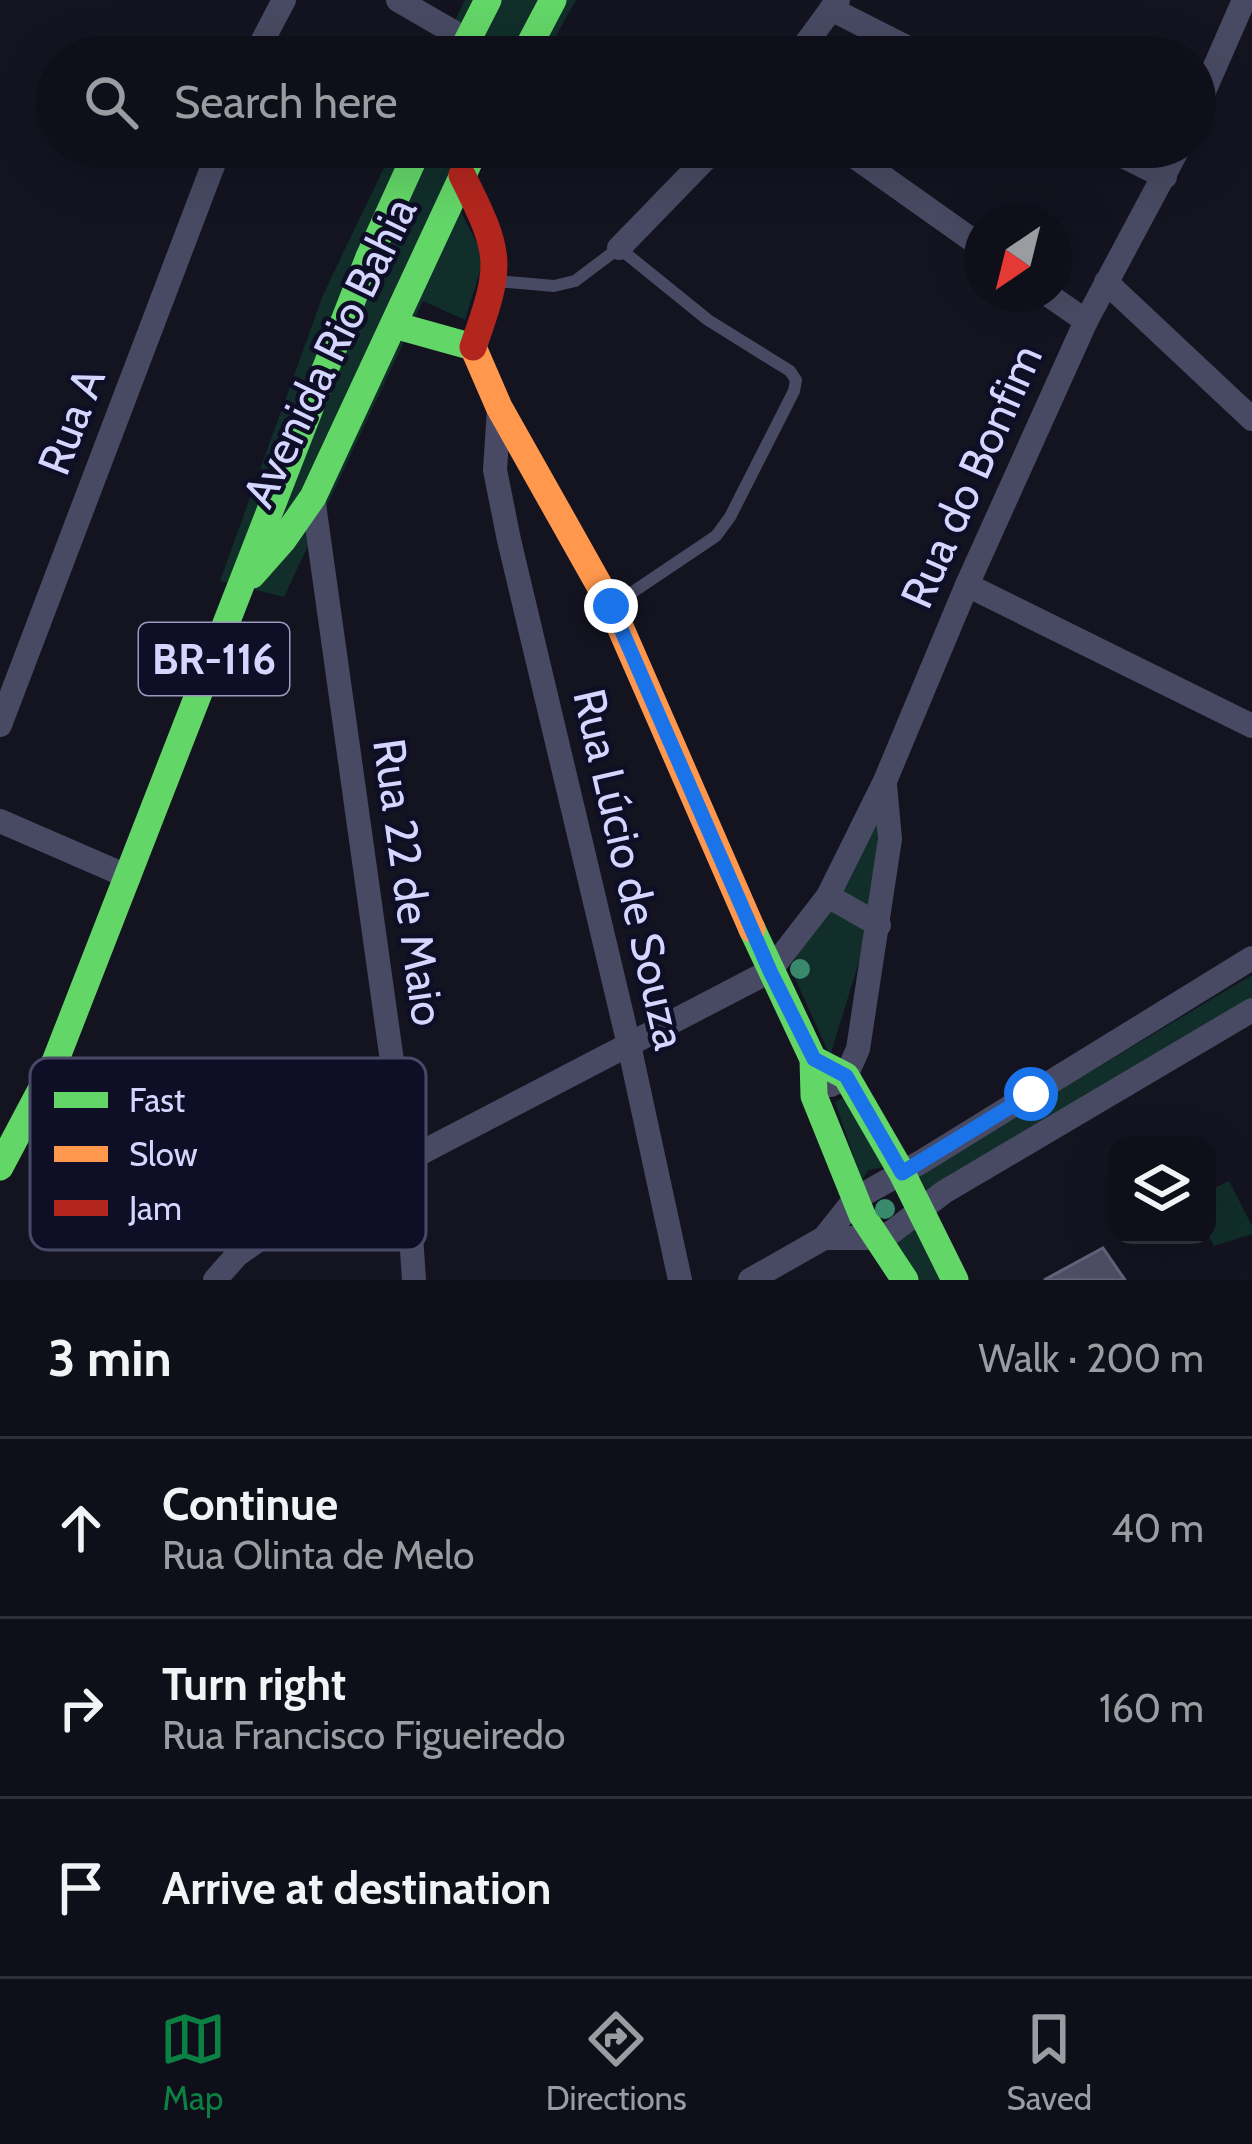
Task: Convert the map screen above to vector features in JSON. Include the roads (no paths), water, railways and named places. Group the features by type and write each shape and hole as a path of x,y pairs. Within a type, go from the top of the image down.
{"main road":[{"path":"469,36 488,0"},
{"path":"534,36 553,0"},
{"name":"BR-116","path":"57,1058 350,305 410,168"},
{"name":"Avenida Rio Bahia","path":"243,585 313,497 466,168"},
{"path":"462,175 491,234 496,259 495,281 473,347 499,406 611,606 770,971 814,1059 814,1096 855,1199 905,1280"},
{"path":"394,325 473,347"},
{"path":"814,1059 846,1076 902,1173 955,1280"},
{"name":"BR-116","path":"0,1167 30,1110"}],"street":[{"path":"265,36 284,0"},
{"path":"398,0 447,36"},
{"path":"1216,64 1244,0"},
{"path":"811,36 834,5 889,36"},
{"name":"Rua A","path":"0,725 212,168"},
{"path":"620,248 697,168"},
{"path":"870,168 964,235"},
{"path":"1147,168 1165,177"},
{"name":"Rua do Bonfim","path":"770,971 828,896 885,782 1086,321 1169,168"},
{"path":"1106,283 1252,419"},
{"path":"1072,311 1086,321"},
{"name":"Rua Lúcio de Souza","path":"499,406 495,470 508,540 680,1280"},
{"name":"Rua 22 de Maio","path":"313,497 392,1058"},
{"path":"967,585 1252,726"},
{"name":"Rua do Bonfim","path":"846,1076 858,1049 879,925 890,839 885,782"},
{"path":"0,821 129,877"},
{"path":"828,896 879,925"},
{"path":"750,1280 824,1238 855,1199 1252,958"},
{"path":"426,1151 770,971"},
{"path":"824,1238 876,1238 892,1232 944,1192 1252,1010"},
{"path":"814,1096 846,1076"},
{"path":"215,1280 245,1250"},
{"name":"Rua 22 de Maio","path":"412,1250 414,1280"}],"lane":[{"path":"495,281 554,286 575,281 620,248 708,320 790,371 796,380 752,475 716,536 611,606"}]}
